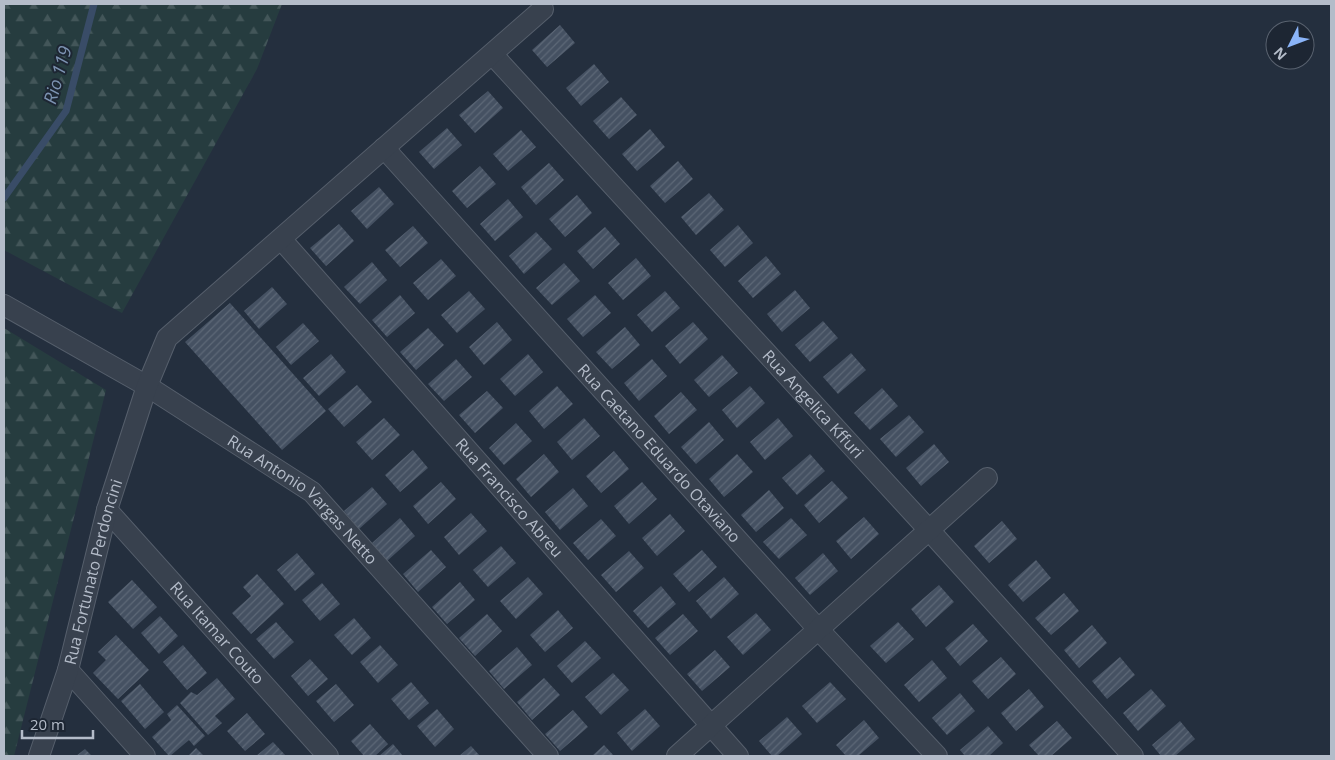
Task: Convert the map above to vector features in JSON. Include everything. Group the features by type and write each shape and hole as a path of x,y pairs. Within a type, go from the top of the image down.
{"street":[{"name":"Rua Fortunato Perdoncini","path":"39,756 68,670 107,510 147,386 167,338 543,9"},
{"name":"Rua Angelica Kffuri","path":"492,54 929,530 1133,756"},
{"name":"Rua Caetano Eduardo Otaviano","path":"384,148 818,629 937,756"},
{"name":"Rua Francisco Abreu","path":"281,239 738,756"},
{"name":"Rua Antonio Vargas Netto","path":"4,305 147,386 312,492 548,756"},
{"path":"677,756 987,478"},
{"name":"Rua Itamar Couto","path":"107,510 328,756"},
{"path":"68,670 145,756"}],"green space":[{"path":"4,4 282,4 257,69 122,313 4,250"},
{"path":"4,328 106,390 14,756 4,756"}],"building":[{"path":"560,25 575,43 547,67 532,50"},
{"path":"594,64 609,82 581,106 566,88"},
{"path":"488,91 503,108 475,133 459,115"},
{"path":"621,97 637,115 609,139 593,121"},
{"path":"447,128 462,145 434,169 419,152"},
{"path":"650,129 665,147 637,171 622,154"},
{"path":"521,130 536,147 508,171 493,154"},
{"path":"678,161 693,179 665,203 650,186"},
{"path":"549,163 564,180 536,205 521,187"},
{"path":"480,166 496,184 467,208 452,191"},
{"path":"379,187 394,204 367,229 351,211"},
{"path":"709,193 724,210 696,235 681,217"},
{"path":"577,195 592,213 565,237 549,219"},
{"path":"508,199 523,217 495,241 480,224"},
{"path":"339,224 354,241 326,266 310,248"},
{"path":"738,225 753,243 725,267 710,250"},
{"path":"413,226 428,243 400,267 385,250"},
{"path":"605,227 620,244 593,269 577,251"},
{"path":"536,232 552,249 524,274 509,256"},
{"path":"766,256 781,274 753,298 738,281"},
{"path":"636,258 651,276 623,300 608,283"},
{"path":"441,259 456,276 428,300 413,283"},
{"path":"372,262 387,280 360,304 344,287"},
{"path":"564,263 580,281 552,305 536,288"},
{"path":"272,287 287,304 259,329 244,311"},
{"path":"795,290 810,308 782,332 767,314"},
{"path":"469,291 485,309 457,333 441,315"},
{"path":"665,291 680,308 652,332 637,315"},
{"path":"400,295 415,313 387,337 372,320"},
{"path":"595,295 611,313 583,337 567,319"},
{"path":"230,303 326,411 282,450 185,342"},
{"path":"823,321 838,338 810,362 795,345"},
{"path":"497,322 512,340 484,365 469,347"},
{"path":"693,322 708,339 680,364 665,346"},
{"path":"303,323 319,341 291,365 276,347"},
{"path":"625,327 640,345 612,369 596,352"},
{"path":"428,328 444,345 416,370 400,352"},
{"path":"851,353 866,370 838,394 823,377"},
{"path":"331,354 346,372 319,396 303,378"},
{"path":"528,354 543,372 515,396 500,379"},
{"path":"722,355 738,373 709,397 694,380"},
{"path":"456,359 472,377 444,401 428,384"},
{"path":"652,359 667,376 639,401 624,383"},
{"path":"357,385 372,402 344,427 328,409"},
{"path":"557,386 573,404 544,429 529,411"},
{"path":"750,386 765,403 737,428 722,410"},
{"path":"882,388 898,406 870,430 854,413"},
{"path":"487,391 503,408 475,433 459,415"},
{"path":"681,392 697,410 669,434 654,416"},
{"path":"909,415 924,432 896,457 880,439"},
{"path":"384,418 400,435 372,460 356,442"},
{"path":"584,418 600,436 572,460 557,442"},
{"path":"778,418 793,436 765,460 750,442"},
{"path":"709,422 724,440 696,464 681,447"},
{"path":"516,423 532,441 504,465 489,448"},
{"path":"934,444 949,462 921,486 906,468"},
{"path":"413,450 428,468 400,492 385,475"},
{"path":"614,451 629,469 601,493 586,476"},
{"path":"544,454 559,472 531,497 516,479"},
{"path":"737,454 753,472 724,497 709,479"},
{"path":"810,454 825,471 797,495 782,478"},
{"path":"832,481 848,498 819,523 804,505"},
{"path":"441,482 456,499 428,524 413,506"},
{"path":"642,482 657,499 629,524 614,506"},
{"path":"372,487 387,504 359,529 344,511"},
{"path":"573,488 588,506 560,530 545,512"},
{"path":"769,490 784,508 756,532 741,515"},
{"path":"471,513 487,531 459,555 444,537"},
{"path":"670,514 685,531 657,556 642,538"},
{"path":"864,517 879,534 851,559 836,541"},
{"path":"400,518 415,536 387,561 372,543"},
{"path":"791,518 807,535 779,559 763,542"},
{"path":"601,519 616,536 588,560 573,543"},
{"path":"1002,521 1017,539 989,563 974,546"},
{"path":"501,546 516,563 488,587 473,570"},
{"path":"431,550 446,567 418,592 403,574"},
{"path":"702,550 717,567 689,592 673,574"},
{"path":"629,551 644,568 616,592 601,575"},
{"path":"297,553 315,574 295,591 277,570"},
{"path":"823,553 838,571 810,595 795,578"},
{"path":"1036,560 1051,578 1023,602 1008,585"},
{"path":"257,574 284,604 251,634 232,613 251,596 243,587"},
{"path":"528,577 543,594 516,619 500,601"},
{"path":"724,577 739,594 711,619 696,601"},
{"path":"132,580 157,607 133,629 108,602"},
{"path":"460,582 475,600 447,624 432,607"},
{"path":"322,583 340,604 320,621 302,600"},
{"path":"939,585 954,602 926,627 911,609"},
{"path":"661,586 676,604 648,628 633,611"},
{"path":"1064,593 1079,611 1051,635 1035,618"},
{"path":"558,610 573,628 545,652 530,635"},
{"path":"756,613 771,630 743,655 727,637"},
{"path":"487,614 502,631 475,656 459,638"},
{"path":"683,614 698,631 670,655 655,638"},
{"path":"160,616 178,636 159,654 141,633"},
{"path":"354,618 371,638 352,655 334,635"},
{"path":"276,622 294,642 274,659 256,639"},
{"path":"898,622 914,639 886,663 870,646"},
{"path":"973,624 988,641 960,666 945,648"},
{"path":"1092,625 1107,643 1079,668 1064,650"},
{"path":"116,635 149,670 118,699 93,673 106,660 98,652"},
{"path":"585,641 601,658 572,683 557,666"},
{"path":"183,645 207,673 187,690 163,662"},
{"path":"380,645 398,665 378,683 360,662"},
{"path":"517,647 532,665 504,689 489,671"},
{"path":"715,650 730,667 702,691 687,674"},
{"path":"1001,657 1016,674 988,699 972,681"},
{"path":"1120,657 1135,675 1107,699 1092,681"},
{"path":"310,659 328,679 308,696 291,676"},
{"path":"932,660 947,678 919,702 904,685"},
{"path":"613,673 629,690 601,715 585,697"},
{"path":"217,678 235,699 215,716 222,723 208,735 180,703 191,692 197,695"},
{"path":"544,678 560,695 532,720 517,702"},
{"path":"411,682 429,703 409,720 391,699"},
{"path":"830,682 846,699 817,723 802,706"},
{"path":"140,684 164,712 145,729 121,701"},
{"path":"336,684 354,705 334,722 316,701"},
{"path":"1029,689 1044,707 1016,731 1001,713"},
{"path":"1151,689 1166,706 1138,731 1123,713"},
{"path":"960,693 975,711 947,735 932,718"},
{"path":"177,705 205,736 194,746 189,740 169,756 152,737 171,720 167,714"},
{"path":"437,709 454,729 435,747 417,726"},
{"path":"645,709 660,726 632,751 617,733"},
{"path":"573,710 588,727 560,751 545,734"},
{"path":"247,713 265,734 245,751 227,731"},
{"path":"787,717 802,734 777,756 772,756 759,741"},
{"path":"864,720 879,738 858,756 846,756 836,745"},
{"path":"1057,721 1072,738 1051,756 1039,756 1029,745"},
{"path":"1180,721 1195,739 1175,756 1161,756 1152,745"},
{"path":"370,724 388,744 375,756 364,756 351,741"},
{"path":"988,726 1003,743 989,756 965,756 960,750"},
{"path":"273,742 286,756 256,756"},
{"path":"393,744 403,756 379,756"},
{"path":"604,745 614,756 592,756"},
{"path":"471,746 480,756 459,756"},
{"path":"196,748 204,756 188,756"},
{"path":"85,749 92,756 76,756"}],"waterway":[{"name":"Rio 119","path":"4,198 66,111 94,4"}]}
